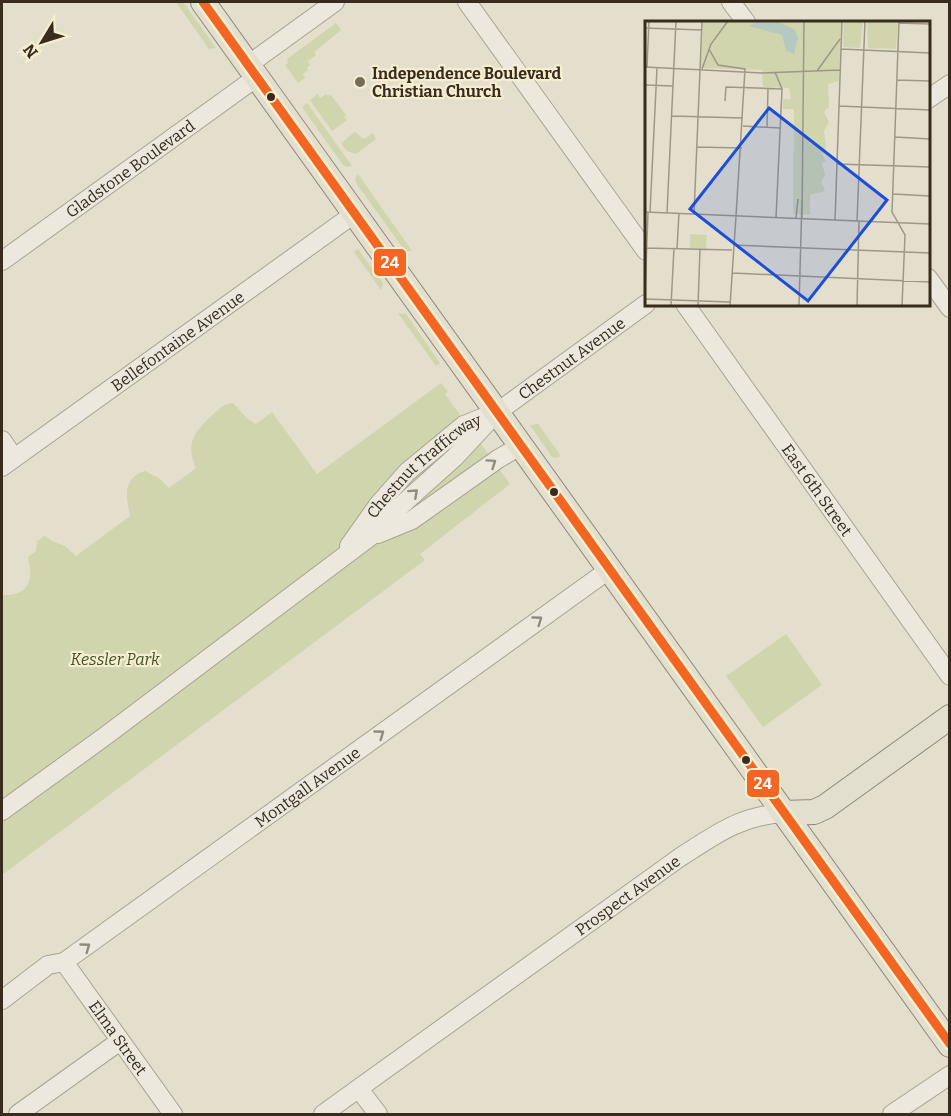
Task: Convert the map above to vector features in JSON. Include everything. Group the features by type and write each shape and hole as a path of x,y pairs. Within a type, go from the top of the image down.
{"main road":[{"path":"203,2 950,1046"},
{"name":"Prospect Avenue","path":"783,813 814,812 825,807 950,717"}],"street":[{"name":"Gladstone Boulevard","path":"2,261 253,71 335,2"},
{"path":"467,2 645,250"},
{"path":"731,2 745,21"},
{"path":"930,98 950,84"},
{"name":"Bellefontaine Avenue","path":"8,462 354,214"},
{"path":"930,281 950,308"},
{"name":"Chestnut Avenue","path":"496,412 645,305"},
{"name":"East 6th Street","path":"685,306 950,676"},
{"name":"Chestnut Trafficway","path":"2,811 370,536 455,457 496,412"},
{"name":"Chestnut Trafficway","path":"339,560 378,505 407,472 464,425 496,412"},
{"path":"2,440 8,462"},
{"path":"370,536 412,520 520,446"},
{"name":"Montgall Avenue","path":"2,999 48,965 64,962 610,568"},
{"name":"Prospect Avenue","path":"323,1114 679,858 742,821 758,815 783,813"},
{"name":"Elma Street","path":"64,962 172,1114"},
{"path":"18,1114 120,1041"},
{"path":"892,1114 950,1076"},
{"path":"359,1089 378,1114"}],"green space":[{"path":"176,2 183,2 216,48 209,49"},
{"path":"336,23 341,30 314,52 316,55 308,61 310,65 303,74 305,78 298,83 285,65 288,63 287,59"},
{"path":"318,94 320,98 330,94 346,115 344,117 347,120 332,131 310,100"},
{"path":"307,103 352,166 343,165 302,107"},
{"path":"355,132 364,139 373,133 376,139 356,154 347,151 341,143"},
{"path":"358,174 412,251 403,248 356,183 355,178"},
{"path":"358,249 382,282 381,290 354,252"},
{"path":"398,313 406,314 440,363 436,366"},
{"name":"Kessler Park","path":"441,383 448,392 445,394 510,484 420,554 425,560 2,875 2,595 18,593 27,585 30,573 28,557 36,551 37,541 45,536 65,546 76,556 130,516 127,489 132,478 145,471 159,478 169,488 196,468 192,458 192,441 207,420 227,404 233,403 256,424 272,412 317,474"},
{"path":"538,424 561,456 552,457 530,425"},
{"path":"786,634 822,685 763,727 726,676"}],"transit line":[{"name":"24","path":"203,2 950,1044"}],"place":[{"name":"Independence Boulevard Christian Church","path":"360,82"}]}
